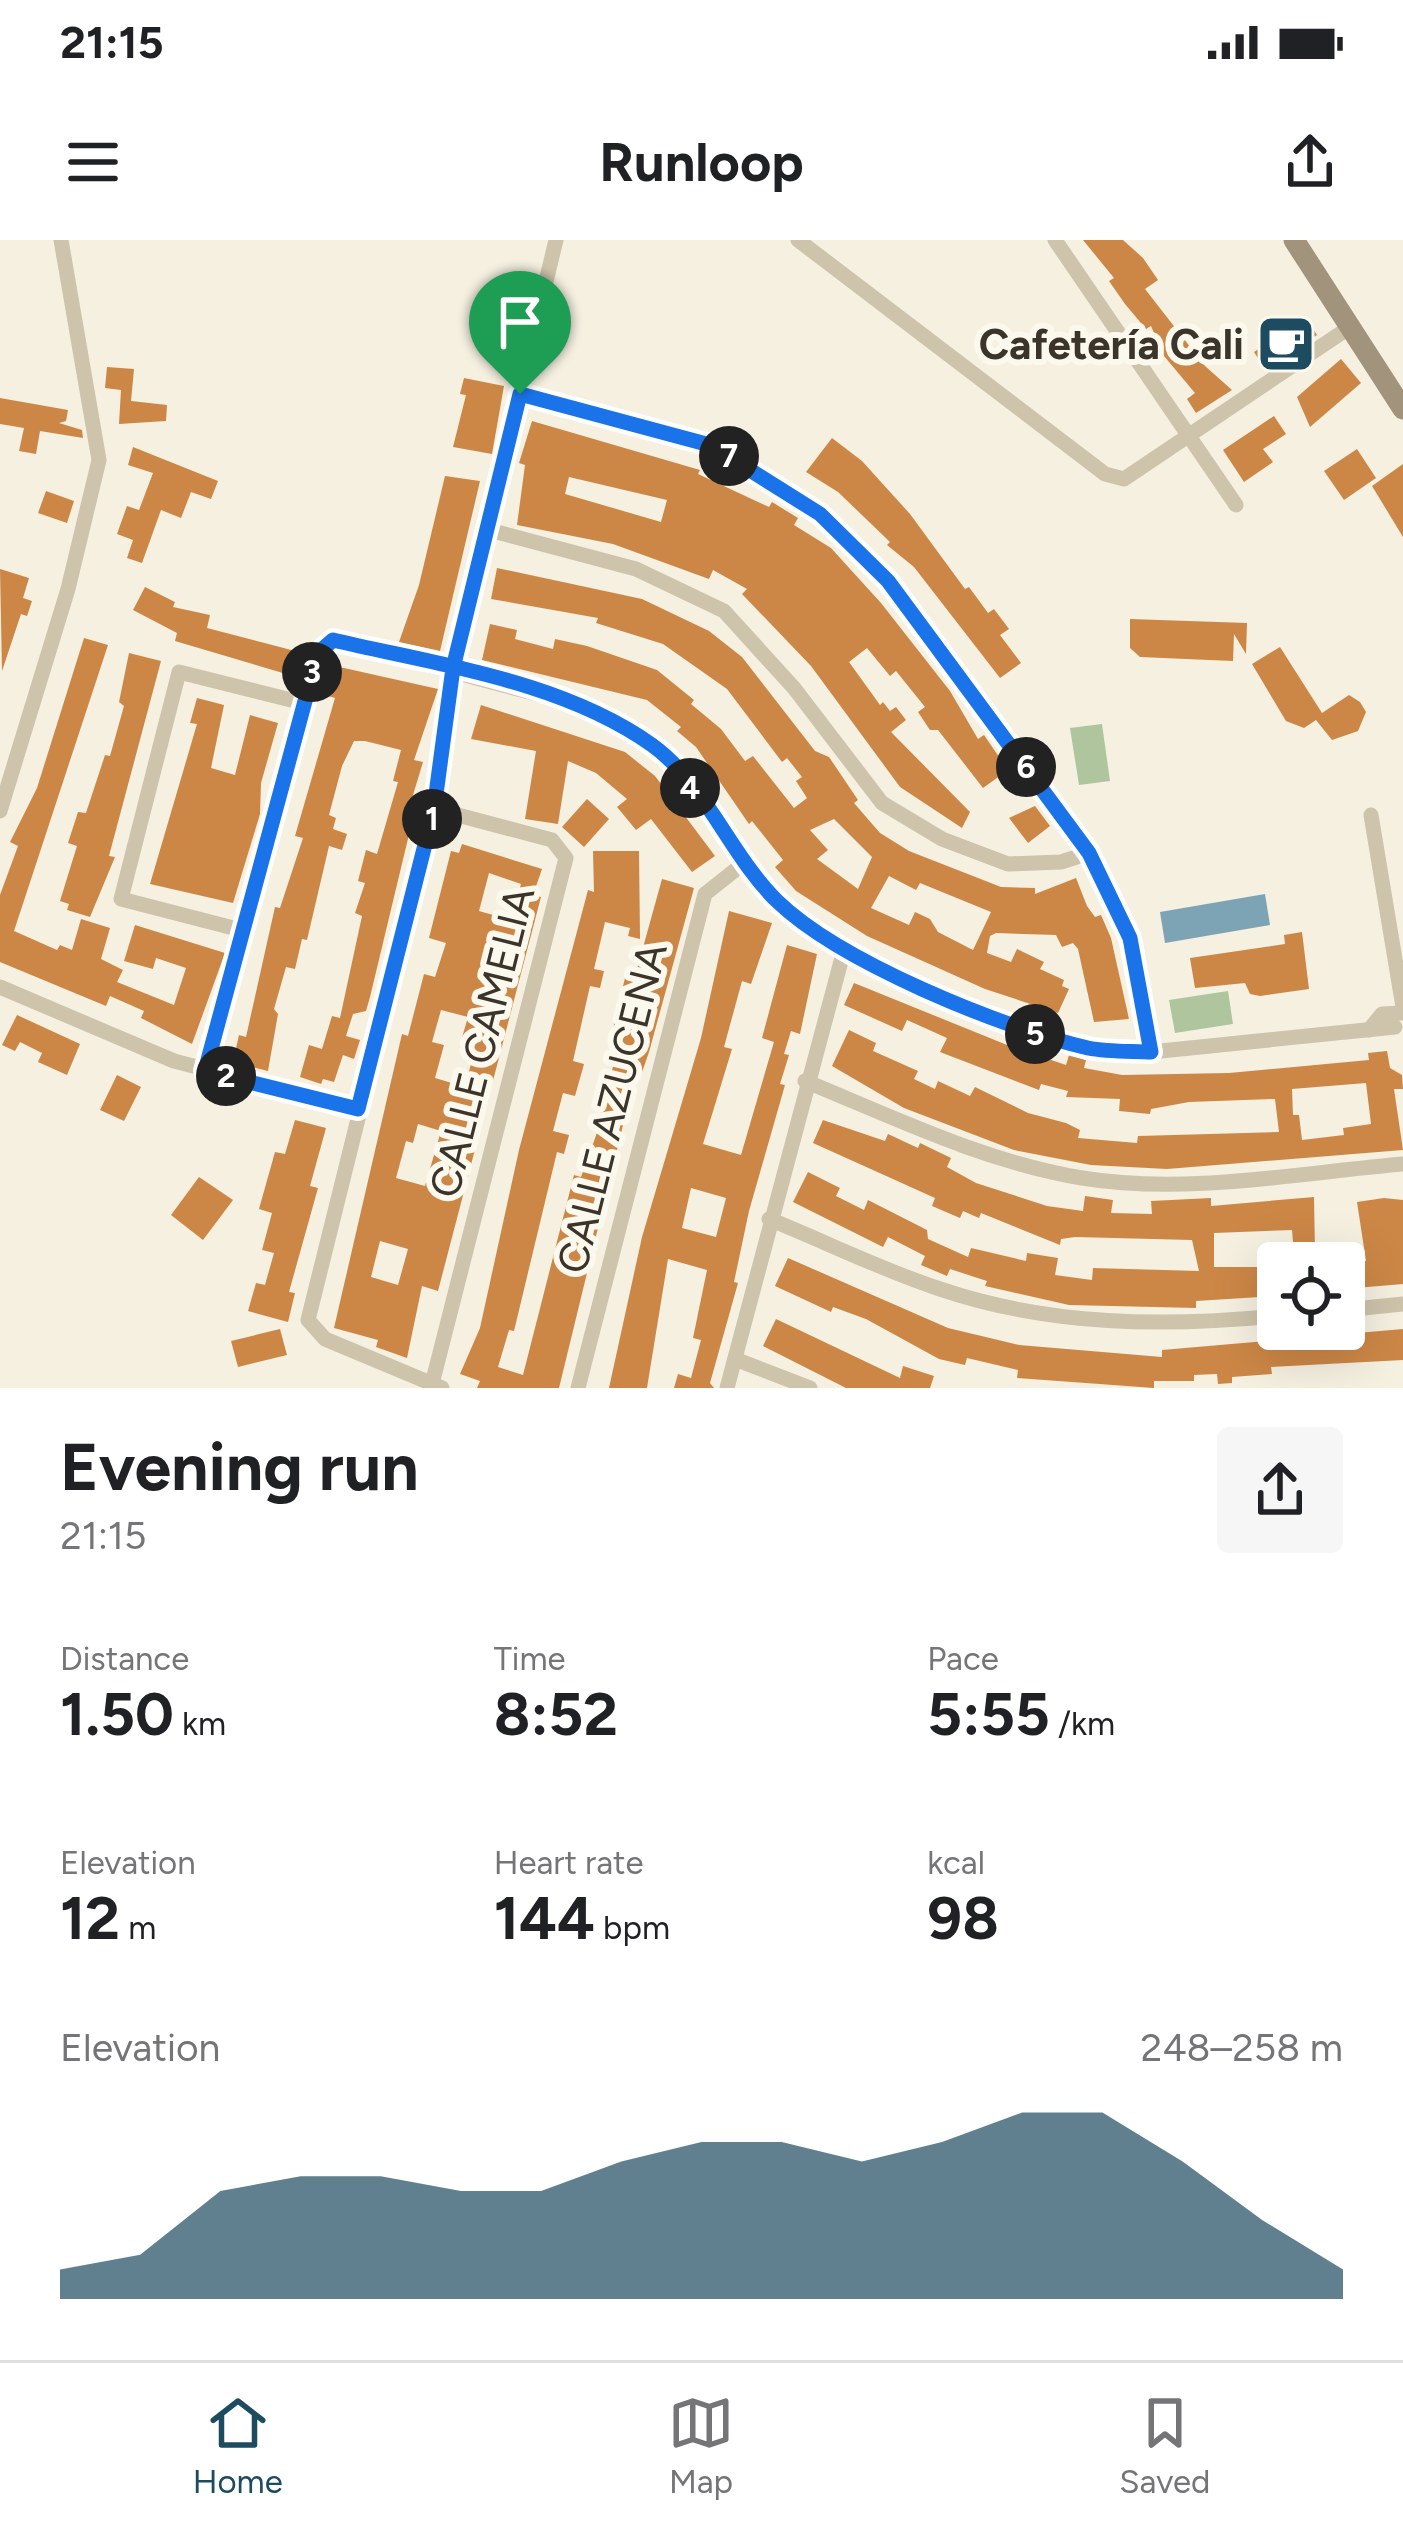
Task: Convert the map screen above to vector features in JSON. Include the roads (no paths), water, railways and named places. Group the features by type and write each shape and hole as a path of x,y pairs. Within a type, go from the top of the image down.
{"street":[{"path":"0,812 68,589 99,460 61,240"},
{"path":"437,1386 325,1339 308,1320 434,809 453,668 556,240"},
{"path":"798,240 1105,474 1124,479 1141,473 1350,327"},
{"path":"1055,240 1236,505"},
{"path":"1294,240 1403,409"},
{"path":"520,394 710,445 820,514 888,581 1089,853 1130,938 1151,1052"},
{"path":"488,530 636,569 724,611 794,688 882,803 942,839 1008,865 1060,862 1089,853"},
{"path":"205,1071 303,703 318,653 333,640 453,668 582,706 629,730 674,764 744,863 778,902 844,950 1036,1034 1094,1049 1151,1052 1401,1024 1371,814"},
{"path":"245,932 121,899 136,831 179,673 303,703"},
{"name":"CALLE CAMELIA","path":"434,809 552,840 566,858 437,1386"},
{"name":"CALLE AZUCENA","path":"578,1388 705,894 744,863"},
{"path":"727,1388 805,1081 844,950"},
{"path":"0,986 205,1071 358,1109"},
{"path":"805,1081 996,1159 1085,1179 1194,1183 1403,1164"},
{"path":"769,1219 942,1290 1076,1320 1202,1323 1257,1318"},
{"path":"1365,1308 1403,1304"},
{"path":"735,1359 810,1388"}],"water":[{"path":"1265,894 1270,925 1165,943 1160,912"}],"place":[{"name":"Cafetería Cali","path":"1286,344"}]}
